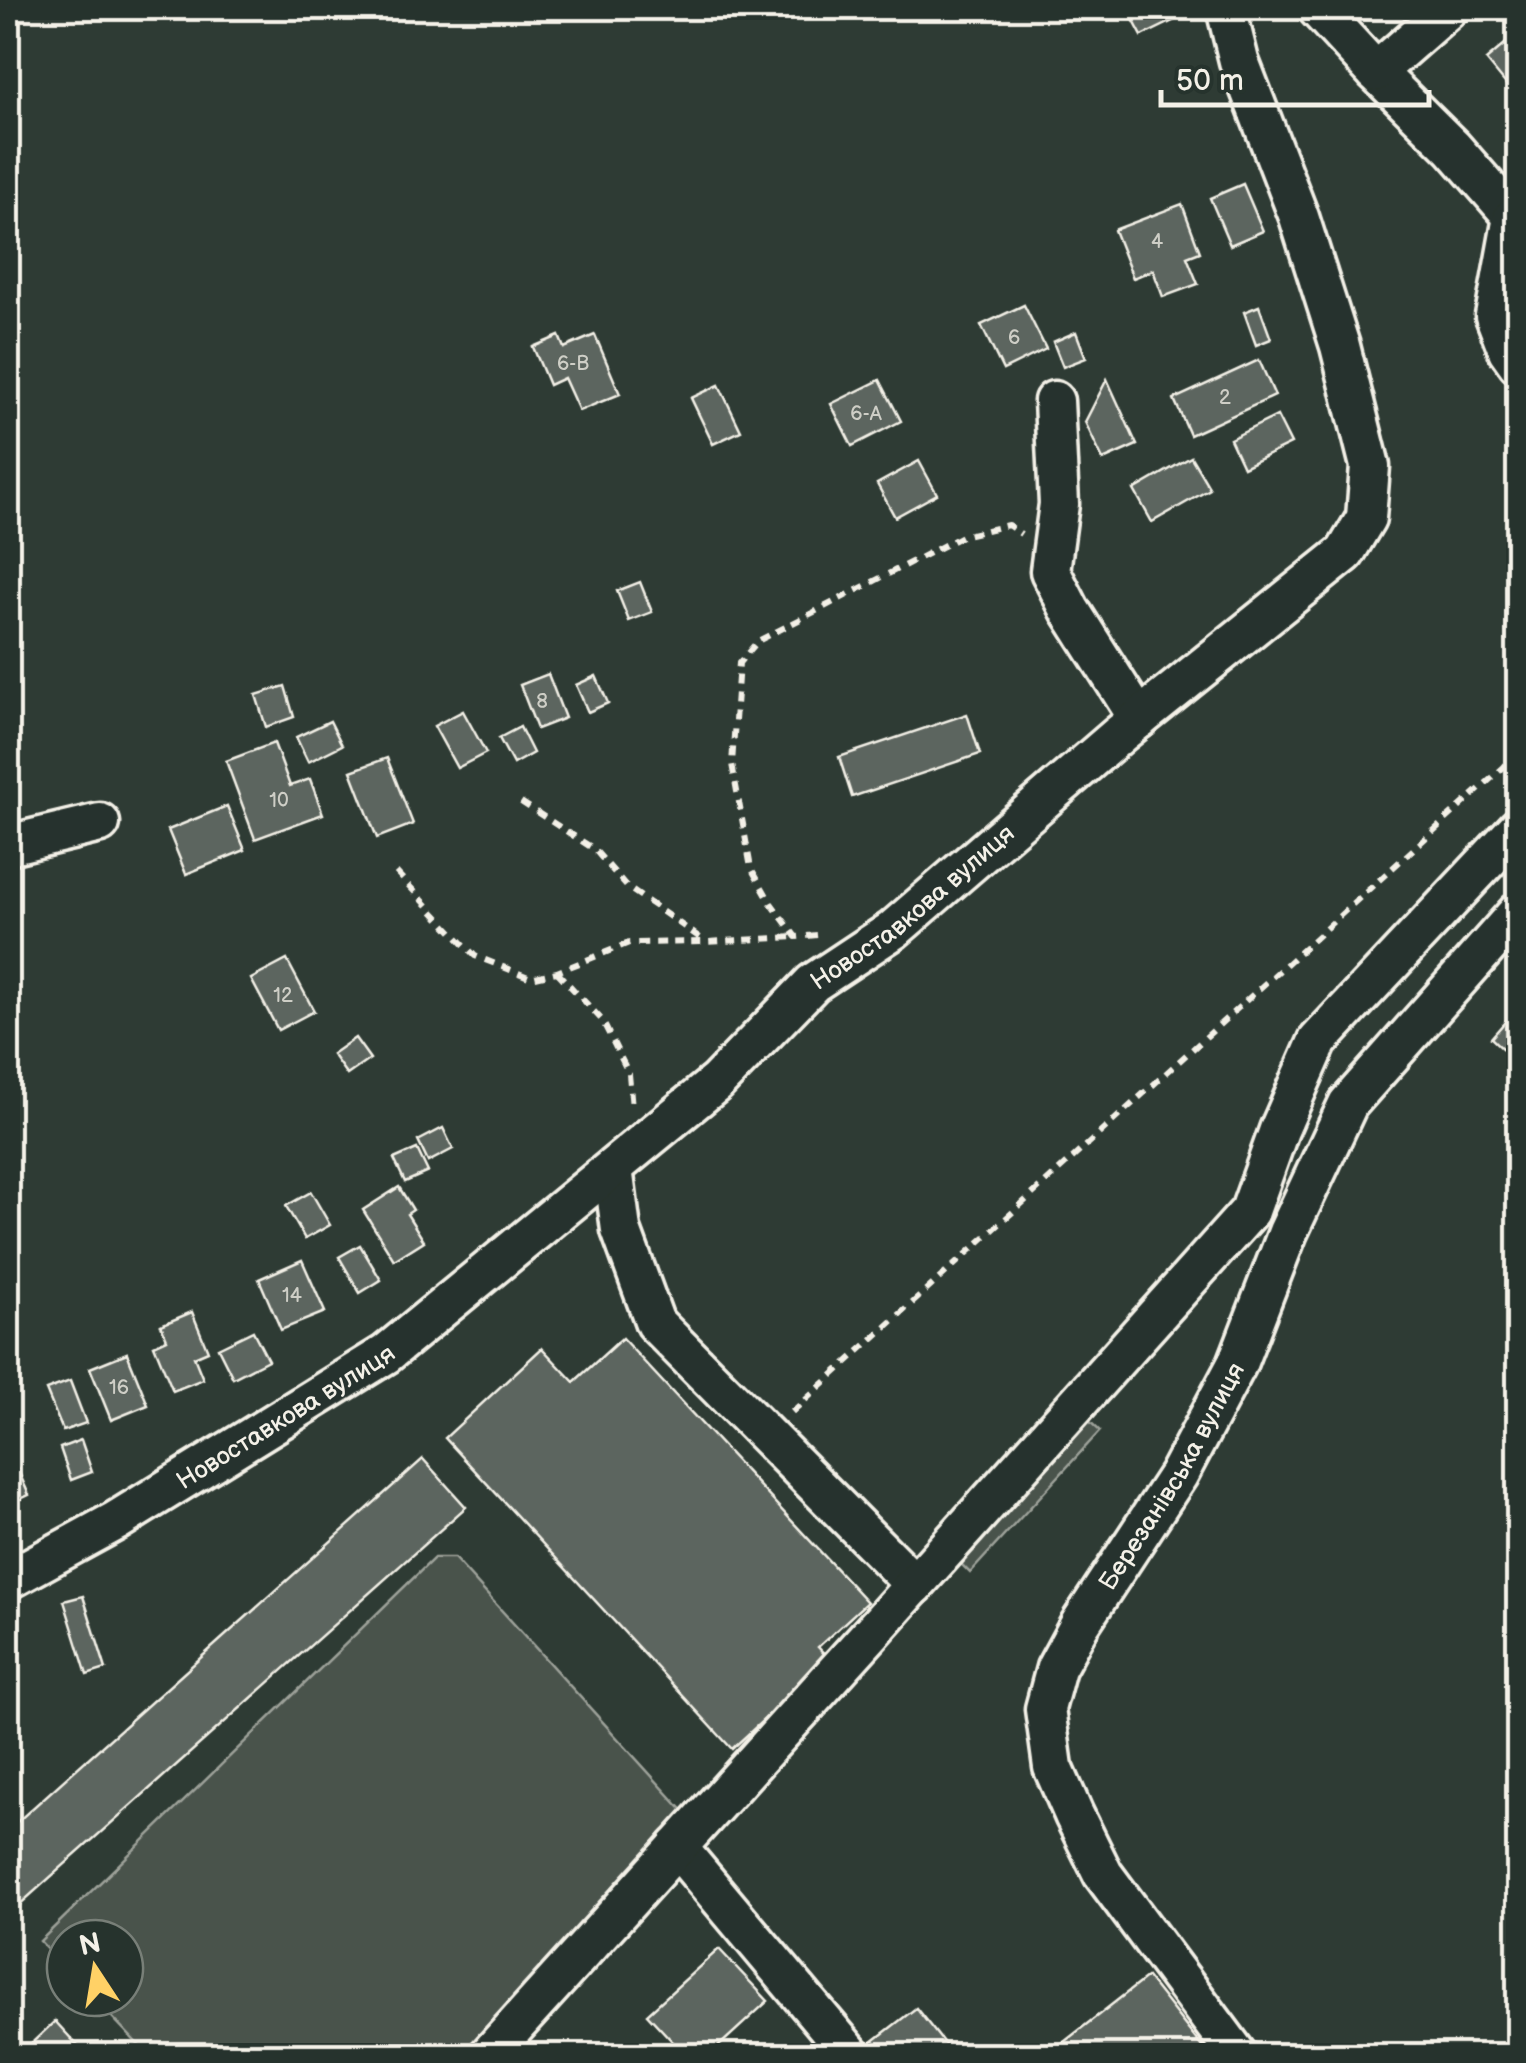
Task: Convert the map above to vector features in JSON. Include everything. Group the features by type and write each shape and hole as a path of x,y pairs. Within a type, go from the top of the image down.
{"street":[{"name":"Новоставкова вулиця","path":"8,1580 116,1521 386,1354 717,1082 813,983 893,930 1139,719 1345,553 1366,518 1370,466 1340,346 1299,217 1238,62 1226,8"},
{"path":"1316,8 1454,148 1516,219 1495,316 1518,364"},
{"path":"1376,72 1449,8"},
{"path":"1054,401 1060,504 1050,571 1139,719"},
{"path":"8,845 100,823"},
{"path":"488,2056 1250,1211 1279,1130 1318,1041 1518,828"},
{"name":"Березанівська вулиця","path":"1238,2056 1104,1874 1053,1767 1045,1709 1056,1668 1080,1624 1178,1474 1238,1364 1288,1232 1348,1104 1518,912"},
{"path":"622,1161 621,1230 655,1323 915,1585"},
{"path":"677,1847 852,2056"}],"path":[{"path":"796,937 751,868 739,812 732,764 739,663 758,641 962,536 1008,525 1032,543 1050,571"},
{"path":"766,1435 1504,768 1518,749"},
{"path":"521,802 594,849 627,887 707,942"},
{"path":"396,872 475,956 531,978 557,972 629,943 835,934"},
{"path":"557,972 602,1020 629,1074 633,1113 622,1161"}],"shaded area":[{"path":"1088,1420 1100,1431 970,1573 959,1562"},
{"path":"434,1558 454,1558 688,1816 470,2055 148,2055 113,2018 145,2018 145,1918 64,1918"}],"building":[{"path":"1173,8 1179,18 1142,36 1128,10"},
{"path":"1518,33 1518,99 1486,60"},
{"path":"1243,184 1263,231 1230,245 1210,198"},
{"path":"1182,204 1200,252 1187,257 1198,284 1163,297 1153,270 1133,278 1114,230"},
{"path":"1024,305 1046,349 1003,370 981,325"},
{"path":"1259,306 1271,339 1256,345 1244,312"},
{"path":"1076,332 1086,358 1063,367 1053,342"},
{"path":"595,335 620,394 579,411 564,378 549,385 533,347 559,336 564,348"},
{"path":"1259,360 1275,396 1190,435 1174,399"},
{"path":"1107,379 1137,445 1103,460 1085,422"},
{"path":"880,380 901,421 852,446 831,404"},
{"path":"719,385 741,431 713,444 691,398"},
{"path":"1277,416 1291,444 1243,467 1230,439"},
{"path":"1191,457 1210,489 1152,522 1134,490"},
{"path":"919,461 937,494 895,517 877,484"},
{"path":"640,582 652,612 629,621 617,591"},
{"path":"548,674 565,718 537,729 520,685"},
{"path":"596,676 608,703 588,712 576,685"},
{"path":"285,686 294,717 266,727 256,695"},
{"path":"463,711 486,753 457,768 434,726"},
{"path":"967,714 980,754 852,797 839,757"},
{"path":"330,721 342,745 308,762 296,737"},
{"path":"520,727 533,753 513,764 499,738"},
{"path":"274,743 290,786 310,779 323,814 255,839 226,761"},
{"path":"387,758 413,824 377,838 351,771"},
{"path":"227,806 245,850 186,874 168,830"},
{"path":"287,960 314,1011 278,1030 251,979"},
{"path":"1518,1007 1518,1041 1507,1053 1491,1038"},
{"path":"355,1038 370,1059 347,1075 332,1054"},
{"path":"443,1128 453,1149 428,1162 418,1141"},
{"path":"417,1149 428,1172 405,1182 394,1159"},
{"path":"399,1187 413,1210 407,1214 424,1241 394,1260 363,1210"},
{"path":"311,1192 330,1225 305,1239 286,1206"},
{"path":"360,1245 381,1280 360,1293 339,1257"},
{"path":"302,1260 325,1312 281,1330 259,1279"},
{"path":"192,1312 208,1351 194,1357 203,1379 173,1391 154,1345 167,1339 161,1325"},
{"path":"253,1331 268,1360 233,1378 218,1348"},
{"path":"622,1338 867,1602 818,1647 829,1659 732,1749 445,1438 542,1348 574,1382"},
{"path":"127,1353 148,1405 111,1420 90,1368"},
{"path":"70,1381 86,1423 63,1431 46,1390"},
{"path":"81,1440 92,1472 71,1480 60,1448"},
{"path":"8,1448 29,1495 8,1505"},
{"path":"423,1459 466,1507 8,1915 8,1830"},
{"path":"83,1596 106,1669 87,1675 64,1601"},
{"path":"719,1949 768,2001 708,2056 686,2056 647,2014"},
{"path":"1147,1977 1209,2056 1046,2056"},
{"path":"916,2008 954,2056 868,2056 863,2049"},
{"path":"55,2021 87,2056 18,2056"}]}
